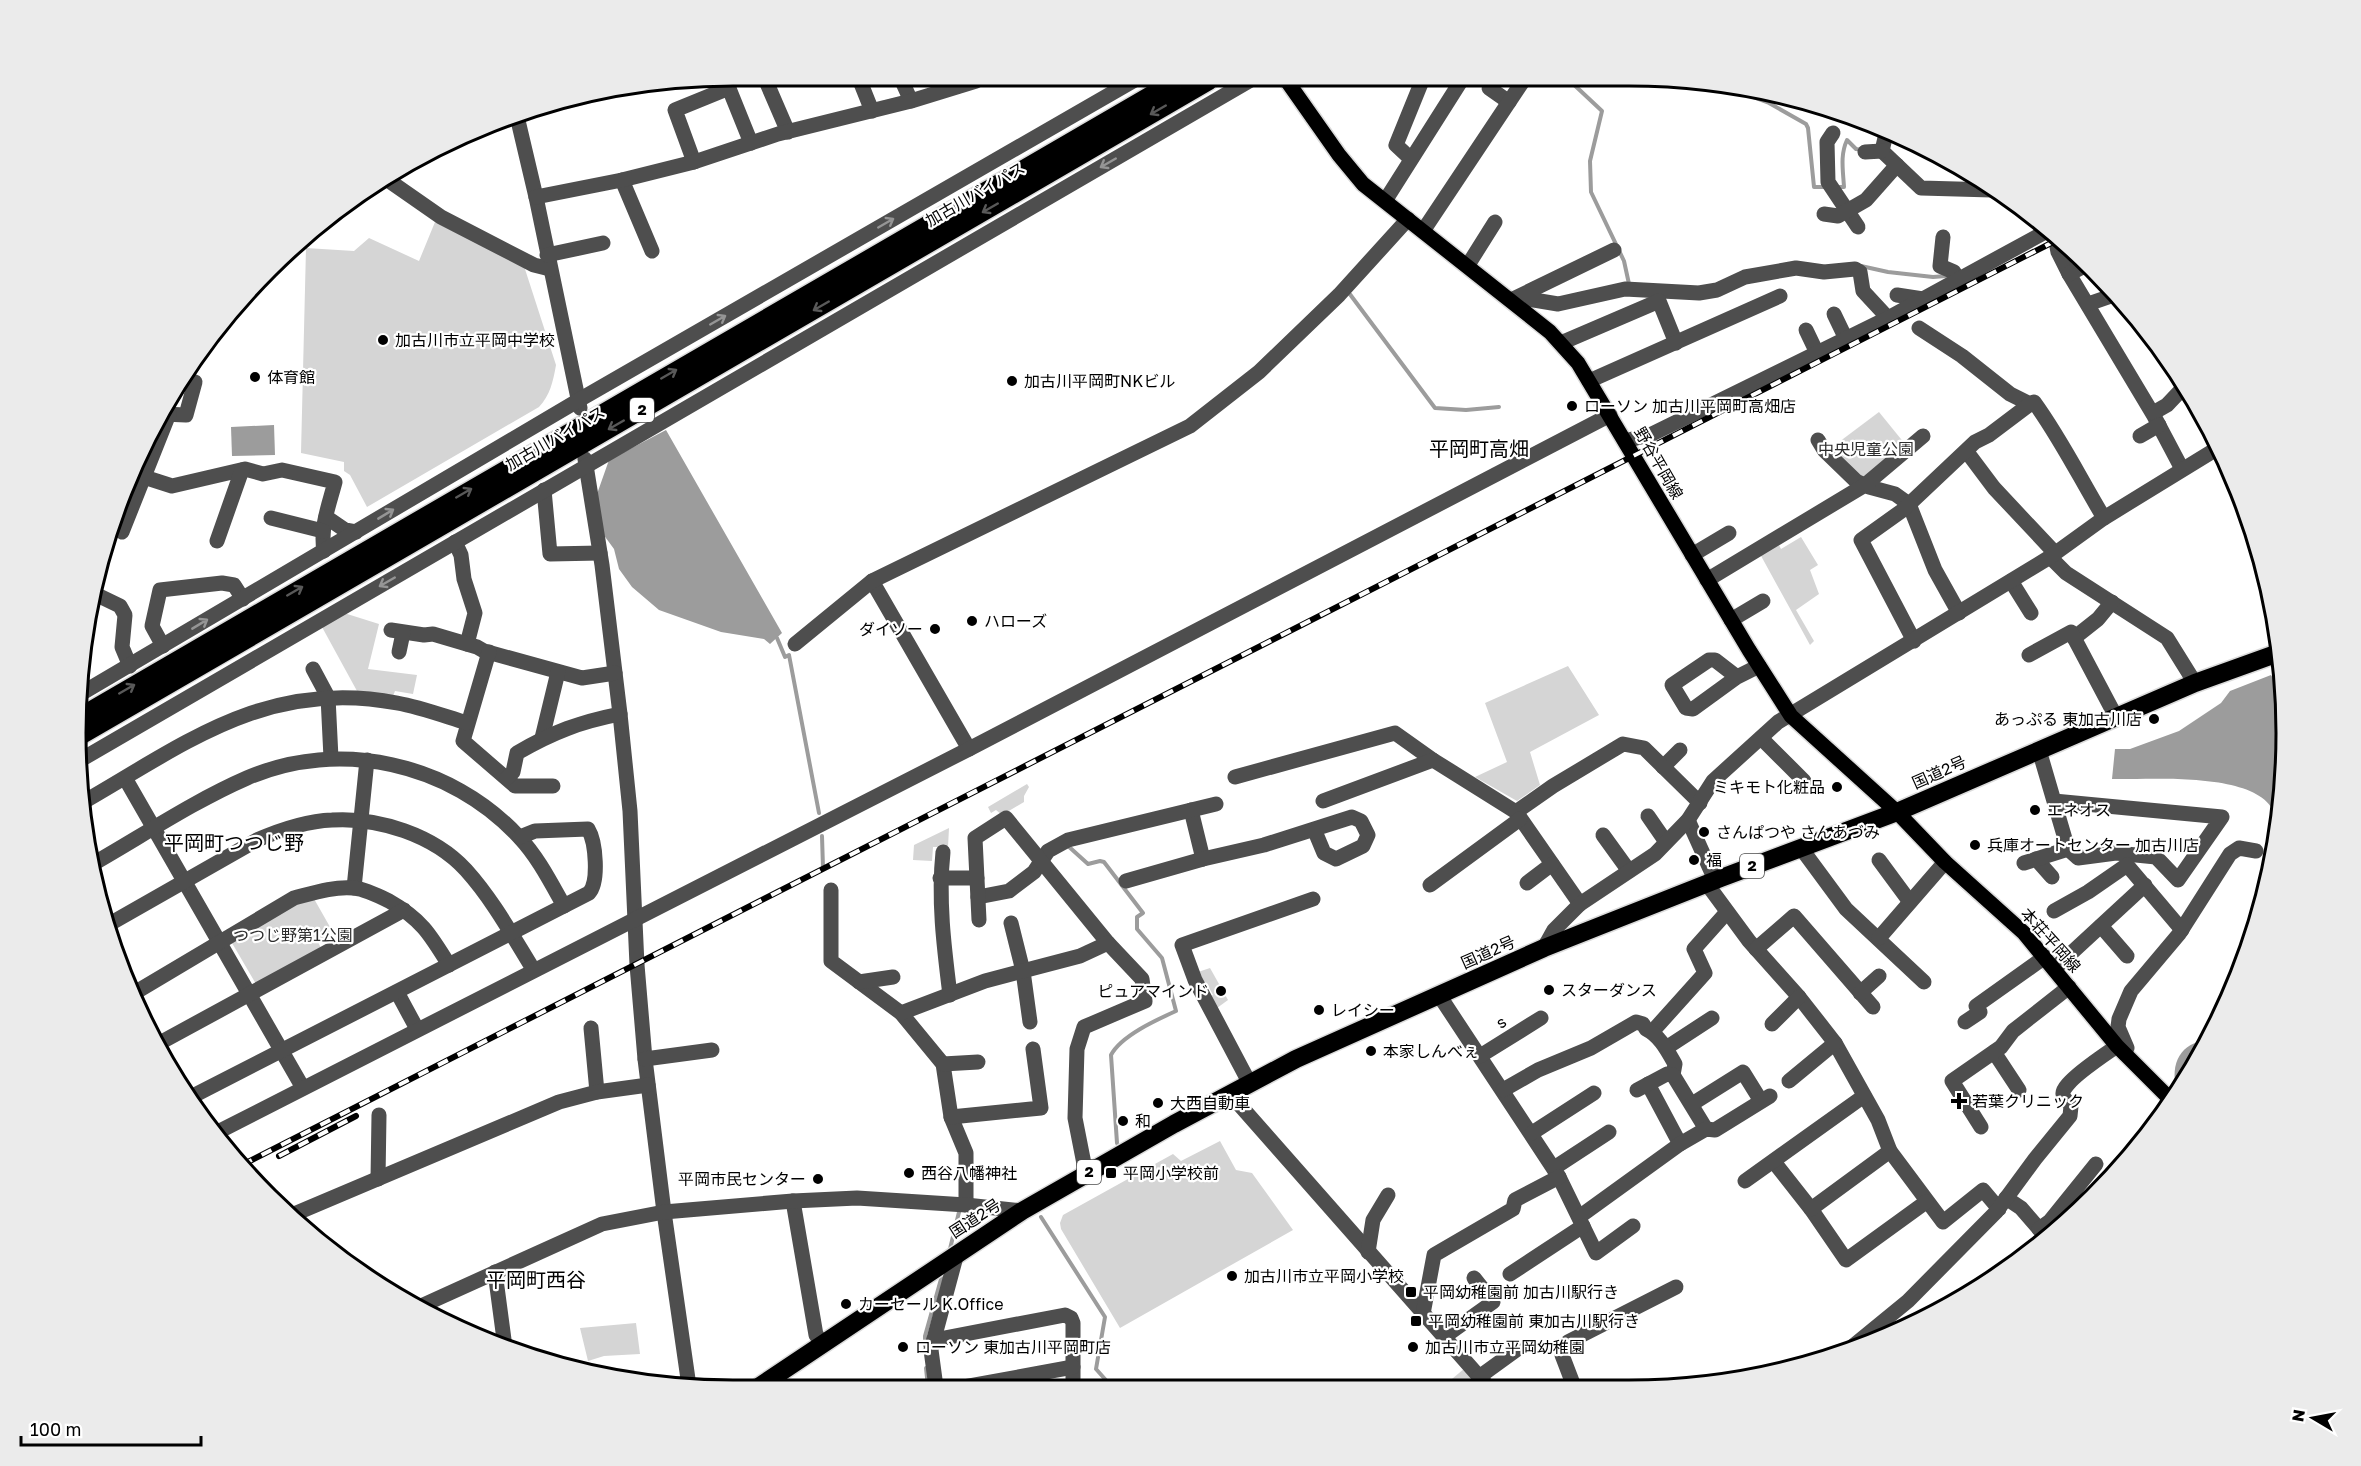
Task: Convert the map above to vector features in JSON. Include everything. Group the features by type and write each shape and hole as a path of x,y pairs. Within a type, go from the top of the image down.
{"highway":[{"name":"加古川バイパス","path":"87,712 1166,86"},
{"name":"加古川バイパス","path":"86,733 1200,86"},
{"name":"国道2号","path":"769,1380 1022,1211 1296,1059 1544,948 1897,812 2194,683 2271,655"}],"main road":[{"name":"野谷平岡線","path":"1291,86 1339,155 1363,184 1550,332 1578,363 1791,716 1897,812"},
{"name":"本荘平岡線","path":"1897,812 1945,862 2024,933 2120,1050 2165,1094"}],"street":[{"path":"694,162 675,110 724,86"},
{"path":"727,86 751,143"},
{"path":"767,86 788,132"},
{"path":"862,86 872,111"},
{"path":"904,86 911,101"},
{"path":"536,197 622,180 694,162 788,132 911,101 943,86"},
{"path":"87,690 356,532 580,406 1124,86"},
{"path":"87,756 544,490 585,461 1240,86"},
{"path":"1412,159 1396,145 1420,86"},
{"path":"1385,201 1458,86"},
{"path":"1423,231 1520,86"},
{"path":"1489,88 1509,102"},
{"path":"518,122 580,406"},
{"path":"1833,132 1824,154 1828,182 1858,227"},
{"path":"1882,151 1885,139"},
{"path":"1865,152 1882,151 1921,188 1954,184 1975,187"},
{"path":"1824,214 1838,216 1866,200 1897,165"},
{"path":"622,180 647,218 652,251"},
{"path":"392,183 441,217 534,265 548,262 592,241"},
{"path":"795,644 872,581 1190,426 1260,372 1339,295 1408,219"},
{"path":"1468,265 1495,222"},
{"path":"1624,441 1652,434 1846,339 2041,234"},
{"path":"1943,237 1940,266 1954,272 1958,280"},
{"path":"2057,248 2069,274 2156,419 2182,469"},
{"path":"1511,300 1555,271 1605,250"},
{"path":"1511,300 1528,299 1558,304 1625,289 1693,293 1717,290 1745,277 1788,268 1818,276 1855,269 1860,272 1863,291 1888,318"},
{"path":"2069,274 2079,269"},
{"path":"1897,294 1923,299"},
{"path":"1589,381 1676,343 1761,311 1780,296"},
{"path":"2088,304 2107,297"},
{"path":"1561,344 1659,301 1676,343"},
{"path":"1834,314 1846,339"},
{"path":"1918,328 1962,356 2010,394 2030,404"},
{"path":"1806,330 1817,353"},
{"path":"169,414 186,415 195,382 190,381"},
{"path":"2140,436 2179,393"},
{"path":"1914,641 1861,540 1903,510 1975,442 1989,435 2030,404 2034,402 2054,430 2104,518"},
{"path":"222,1130 533,969 635,921 969,749 1610,415"},
{"path":"123,532 159,433"},
{"path":"1707,580 1865,485 1923,436"},
{"path":"1818,440 1824,450 1856,481 1895,494 1909,504 1935,570 1959,614"},
{"path":"1967,452 1994,488 2066,573 2167,638 2194,683"},
{"path":"1544,948 1554,930 1580,903 1655,854 1688,820 1713,781 1778,722 1959,614 2052,555 2104,518 2211,452"},
{"path":"585,461 600,553 630,811 645,1059 688,1379"},
{"path":"144,477 172,486 242,470 263,474 282,470 335,482 324,524 324,551"},
{"path":"217,542 242,470"},
{"path":"544,490 550,554 600,553"},
{"path":"272,518 324,524 356,532"},
{"path":"1692,555 1729,533"},
{"path":"455,542 461,555 464,579 475,613 467,644"},
{"path":"872,581 969,749"},
{"path":"2011,581 2031,613"},
{"path":"163,646 152,626 160,590 222,582 234,585 243,599"},
{"path":"100,597 120,606 125,615 122,646 130,666"},
{"path":"1731,620 1763,601"},
{"path":"2074,638 2098,619 2112,602"},
{"path":"399,652 397,631 433,634 582,678 615,673"},
{"path":"2029,655 2071,632 2116,717"},
{"path":"489,652 462,741 516,786 553,786"},
{"path":"1737,677 1715,660 1709,660 1687,667 1672,685 1686,708 1693,709 1737,677 1759,666"},
{"path":"313,669 328,697 331,758"},
{"path":"542,738 558,672"},
{"path":"89,799 211,728 275,705 328,697 398,703 467,723"},
{"path":"507,778 513,772 517,753 542,738 587,720 620,714"},
{"path":"1236,777 1395,733 1518,816 1580,903"},
{"path":"1761,738 1804,781"},
{"path":"1430,885 1553,786 1623,744 1644,748 1700,803"},
{"path":"1663,768 1680,750"},
{"path":"2039,750 2068,849 2078,858 2116,853 2156,856 2178,880 2222,817 2054,801"},
{"path":"98,861 248,777 276,767 331,758 367,760 396,764 445,783 494,813 520,837 542,867 564,906"},
{"path":"354,888 367,760"},
{"path":"1323,801 1341,790 1433,760"},
{"path":"125,778 303,1088"},
{"path":"978,897 1009,891 1034,872 1048,851 1068,840 1216,804"},
{"path":"1191,810 1203,859"},
{"path":"1648,816 1666,842"},
{"path":"979,920 975,838 1006,818 1108,943 1142,980 1144,1001 1084,1027 1077,1049 1075,1118 1086,1174"},
{"path":"114,921 256,840 278,831 331,820 360,821 393,827 446,852 465,869 490,900 533,969"},
{"path":"1688,820 1711,882 1727,912 1835,1043 1878,1120 1890,1151 1942,1222 1983,1190 2002,1203 2021,1208 2041,1232"},
{"path":"196,1095 589,893 593,888 596,881 592,836 588,829 535,831 520,837"},
{"path":"1126,881 1203,859 1264,845 1314,829"},
{"path":"1603,835 1629,871"},
{"path":"1801,848 1846,909 1879,938 1890,967 1924,981"},
{"path":"1866,1335 1938,1272 2002,1203 2070,1116 2071,1106 2063,1095 2063,1091 2070,1081 2127,1048 2118,1027 2131,991 2182,930 2234,850 2245,848 2256,851"},
{"path":"2052,877 2030,861 2068,849"},
{"path":"943,852 940,878 942,932 950,995"},
{"path":"1879,860 1910,902"},
{"path":"1879,938 1945,862"},
{"path":"1527,883 1552,864"},
{"path":"2054,911 2069,904 2127,865 2182,930"},
{"path":"1143,877 1147,892"},
{"path":"940,878 977,878"},
{"path":"1965,1022 1980,1012 1976,1006 2049,963 2101,926 2145,885"},
{"path":"139,990 294,898 324,890 354,888 379,896 404,910 422,925 449,965"},
{"path":"831,890 831,961 901,1013 944,1064 951,1117 966,1153 962,1205"},
{"path":"1250,1084 1196,980 1182,945 1293,913 1313,899"},
{"path":"164,1041 404,910"},
{"path":"1652,1032 1705,973 1694,949 1727,912"},
{"path":"1756,949 1794,916 1873,1007"},
{"path":"1011,923 1023,971 1030,1022"},
{"path":"2101,926 2127,956"},
{"path":"901,1013 985,981 1080,956 1108,943"},
{"path":"1860,993 1890,967"},
{"path":"859,982 893,977"},
{"path":"1981,1126 1952,1081 2001,1047 2013,1031 2069,987"},
{"path":"397,992 417,1029"},
{"path":"1439,995 1557,1172 1596,1253 1634,1226"},
{"path":"1772,1024 1798,997"},
{"name":"s","path":"1480,1056 1541,1018"},
{"path":"1666,1048 1712,1018"},
{"path":"1503,1090 1538,1070 1591,1048 1636,1022 1643,1023 1646,1029 1652,1032 1666,1048 1675,1064 1673,1074 1706,1129"},
{"path":"591,1028 597,1092"},
{"path":"1789,1081 1800,1064 1835,1043"},
{"path":"951,1117 1041,1108 1028,1067 1033,1049"},
{"path":"645,1059 712,1050"},
{"path":"1994,1052 2019,1090"},
{"path":"944,1064 978,1062"},
{"path":"1510,1274 1680,1144 1706,1129 1715,1130 1766,1099 1743,1072 1692,1104"},
{"path":"1673,1074 1667,1074 1643,1087 1680,1144"},
{"path":"298,1212 559,1102 597,1092 648,1085"},
{"path":"1532,1133 1594,1093"},
{"path":"1230,1094 1481,1380"},
{"path":"1745,1181 1864,1096"},
{"path":"378,1179 379,1115"},
{"path":"1423,1314 1434,1255 1513,1209 1515,1200 1557,1172 1609,1132"},
{"path":"1811,1209 1890,1151"},
{"path":"1774,1162 1811,1209 1846,1260 1926,1202"},
{"path":"2047,1227 2096,1164"},
{"path":"1368,1252 1372,1220 1388,1195"},
{"path":"427,1303 602,1224 664,1212 856,1198 1022,1211"},
{"path":"793,1201 816,1335 823,1343"},
{"path":"935,1380 931,1350 950,1257"},
{"path":"495,1272 503,1338"},
{"path":"1443,1337 1493,1302 1474,1278"},
{"path":"1571,1380 1562,1354 1568,1342 1629,1316 1676,1287"},
{"path":"934,1340 1065,1315 1071,1318 1073,1323 1073,1380"},
{"path":"1487,1380 1519,1348"},
{"path":"1002,1380 1073,1367"}],"green space":[{"name":"加古川市立平岡中学校","path":"435,222 524,266 556,365 554,377 539,407 367,507 350,475 344,471 344,462 301,453 306,248 354,251 369,238 419,261"},
{"name":"中央児童公園","path":"1879,412 1905,444 1865,478 1860,478 1831,448"},
{"path":"1801,537 1818,565 1810,570 1819,594 1796,610 1814,641 1810,645 1760,554 1778,543 1781,549"},
{"path":"344,613 379,624 368,669 417,675 413,694 395,691 393,696 357,691 322,627"},
{"path":"1568,666 1599,715 1530,752 1540,785 1517,801 1475,777 1507,762 1485,703"},
{"path":"1027,784 1029,787 1024,796 1024,802 1002,815 996,810 991,813 988,807"},
{"path":"949,828 948,847 933,847 932,861 913,860 914,845"},
{"name":"つつじ野第1公園","path":"313,897 334,934 318,942 321,948 256,984 232,943 297,902"},
{"path":"1210,968 1228,1000 1217,1008 1209,997 1213,995 1207,984 1203,985 1198,972"},
{"path":"1220,1141 1236,1170 1252,1173 1293,1230 1120,1328 1061,1229 1060,1223 1063,1215 1173,1154 1181,1161"},
{"path":"636,1323 640,1354 604,1356 588,1361 580,1328"},
{"path":"1465,1368 1475,1380 1451,1380"}],"shaded area":[{"path":"274,425 275,455 232,456 231,427"},
{"path":"666,430 782,633 770,644 764,639 721,632 659,610 632,587 619,569 614,549 603,534 597,494 609,460"},
{"path":"2271,675 2273,678 2276,733 2271,808 2263,799 2247,790 2225,784 2201,780 2112,779 2115,749 2130,749 2179,731 2221,703 2230,691"},
{"path":"2196,1043 2175,1079 2179,1056"}],"waterway":[{"path":"1575,86 1602,111 1590,161 1591,192 1624,261 1629,284"},
{"path":"1758,99 1806,124 1814,187 1825,187"},
{"path":"1835,187 1844,187 1843,157 1847,140 1856,149 1863,150"},
{"path":"1861,266 1888,272 1933,277 1946,276"},
{"path":"1349,293 1435,408 1466,410 1499,407"},
{"path":"777,638 785,657 789,655 819,813"},
{"path":"822,836 823,868"},
{"path":"1067,845 1088,864 1104,862 1143,913 1137,917 1137,929 1162,958 1176,1011 1131,1035 1111,1055 1117,1143"},
{"path":"949,1253 960,1208"},
{"path":"1041,1217 1105,1317 1096,1369 1106,1380"},
{"path":"925,1346 925,1336 943,1272"},
{"path":"926,1368 927,1380"}],"railway":[{"path":"248,1162 2051,243"},
{"path":"279,1156 356,1116"}],"place":[{"name":"加古川市立平岡中学校","path":"383,340"},
{"name":"体育館","path":"255,377"},
{"name":"加古川平岡町NKビル","path":"1012,381"},
{"name":"ローソン 加古川平岡町高畑店","path":"1572,406"},
{"name":"ハローズ","path":"972,621"},
{"name":"ダイソー","path":"935,629"},
{"name":"あっぷる 東加古川店","path":"2154,719"},
{"name":"ミキモト化粧品","path":"1837,787"},
{"name":"エネオス","path":"2035,810"},
{"name":"さんぱつや さんあづみ","path":"1704,832"},
{"name":"兵庫オートセンター 加古川店","path":"1975,845"},
{"name":"福","path":"1694,860"},
{"name":"スターダンス","path":"1549,990"},
{"name":"ピュアマインド","path":"1221,991"},
{"name":"レイシー","path":"1319,1010"},
{"name":"本家しんべぇ","path":"1371,1051"},
{"name":"若葉クリニック","path":"1959,1101"},
{"name":"大西自動車","path":"1158,1103"},
{"name":"和","path":"1123,1121"},
{"name":"西谷八幡神社","path":"909,1173"},
{"name":"平岡小学校前","path":"1111,1173"},
{"name":"平岡市民センター","path":"818,1179"},
{"name":"加古川市立平岡小学校","path":"1232,1276"},
{"name":"平岡幼稚園前 加古川駅行き","path":"1411,1292"},
{"name":"カーセール K.Office","path":"846,1304"},
{"name":"平岡幼稚園前 東加古川駅行き","path":"1416,1321"},
{"name":"ローソン 東加古川平岡町店","path":"903,1347"},
{"name":"加古川市立平岡幼稚園","path":"1413,1347"}],"district":[{"name":"平岡町高畑","path":"1479,449"},
{"name":"平岡町つつじ野","path":"234,843"},
{"name":"平岡町西谷","path":"536,1280"}]}
